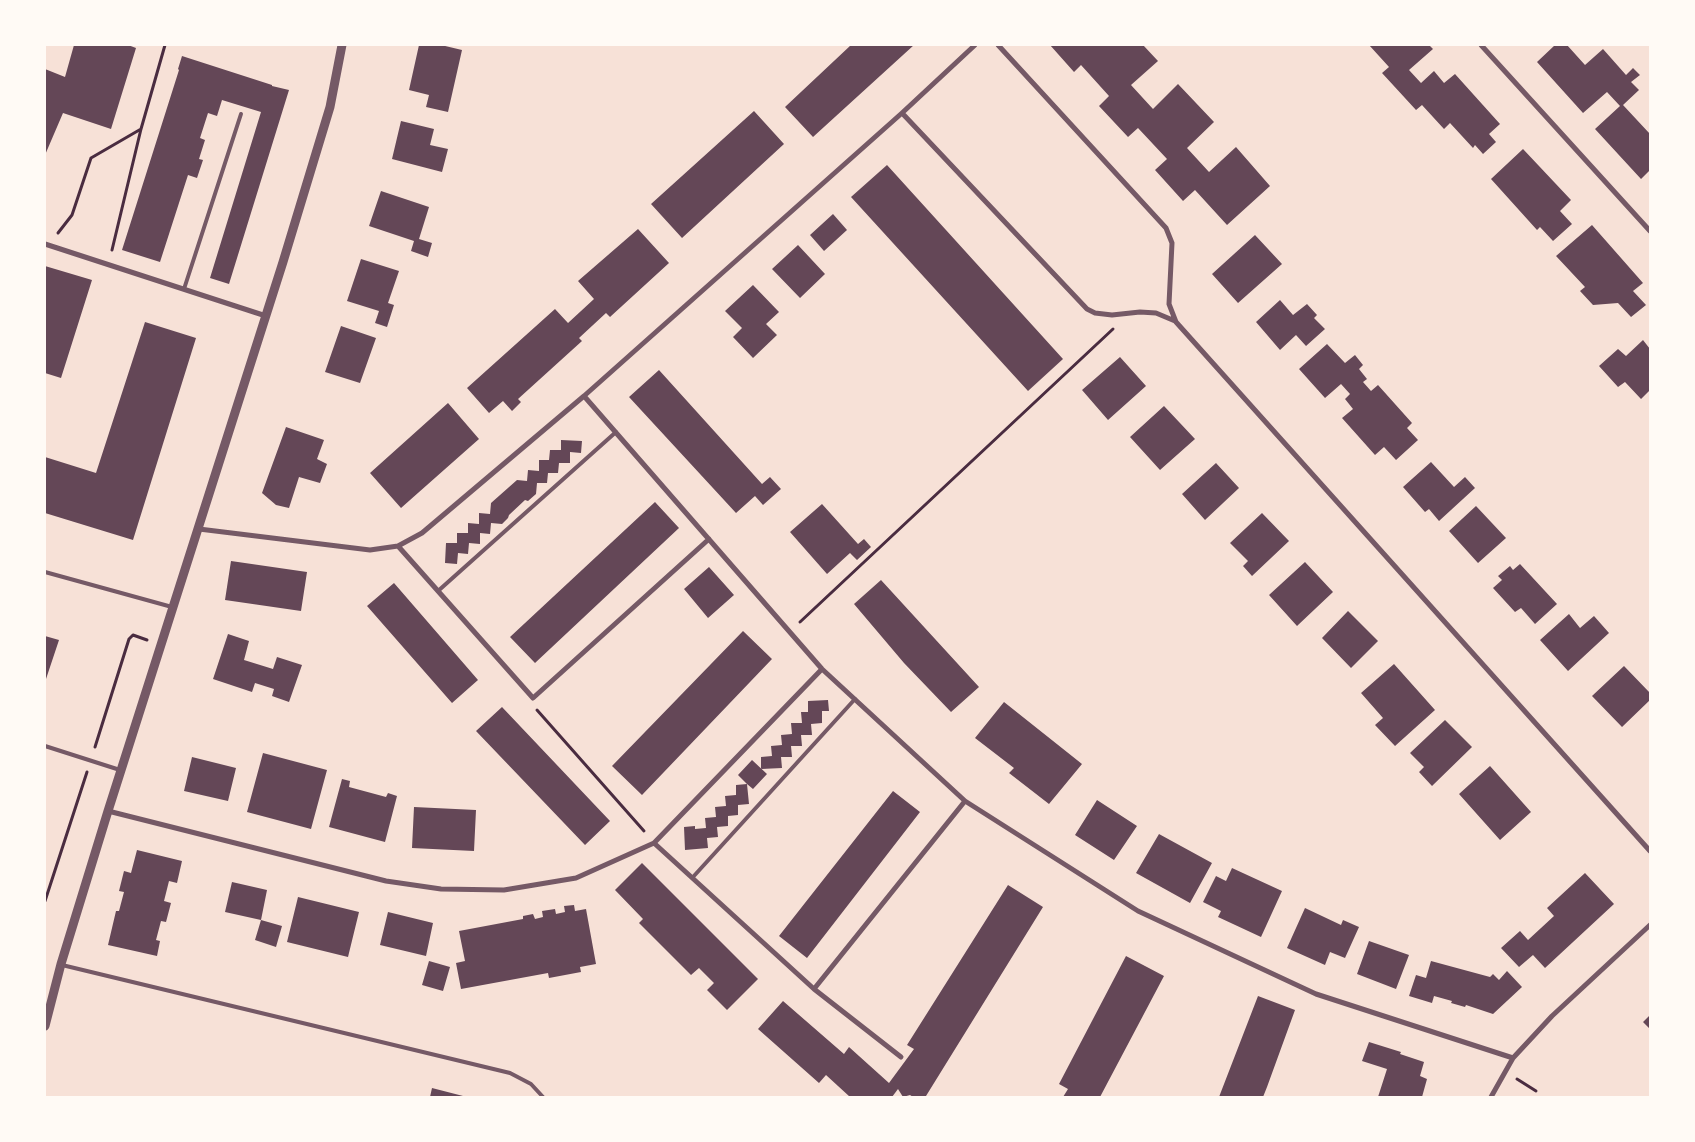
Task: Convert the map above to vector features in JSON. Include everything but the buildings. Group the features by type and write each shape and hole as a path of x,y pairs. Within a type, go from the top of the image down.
{"street":[{"path":"45,1026 48,1002 199,529 330,107 342,45"},
{"path":"199,529 370,550 398,546 422,533 584,396 975,45"},
{"path":"998,45 1166,228 1172,243 1169,304 1176,322 1650,851"},
{"path":"1481,45 1650,231"},
{"path":"902,112 1087,309 1095,313 1112,316 1130,313 1156,313 1176,322"},
{"path":"47,244 266,316"},
{"path":"584,396 822,669 965,801 1138,911 1316,994 1513,1058"},
{"path":"398,546 533,698 709,539"},
{"path":"108,811 386,882 441,890 504,890 576,878 654,843 822,669"},
{"path":"814,989 965,801"},
{"path":"654,843 814,989 901,1057"},
{"path":"1491,1097 1513,1058 1552,1016 1650,925"}],"lane":[{"path":"184,289 241,114"},
{"path":"438,591 616,432"},
{"path":"45,572 174,607"},
{"path":"693,877 855,699"},
{"path":"45,746 122,770"},
{"path":"61,964 510,1074 531,1084 543,1097"}],"path":[{"path":"108,264 141,129 165,45"},
{"path":"47,244 72,215 91,158 141,129"},
{"path":"790,632 1130,313"},
{"path":"533,698 536,710 654,843"},
{"path":"1505,1072 1536,1091"}]}
